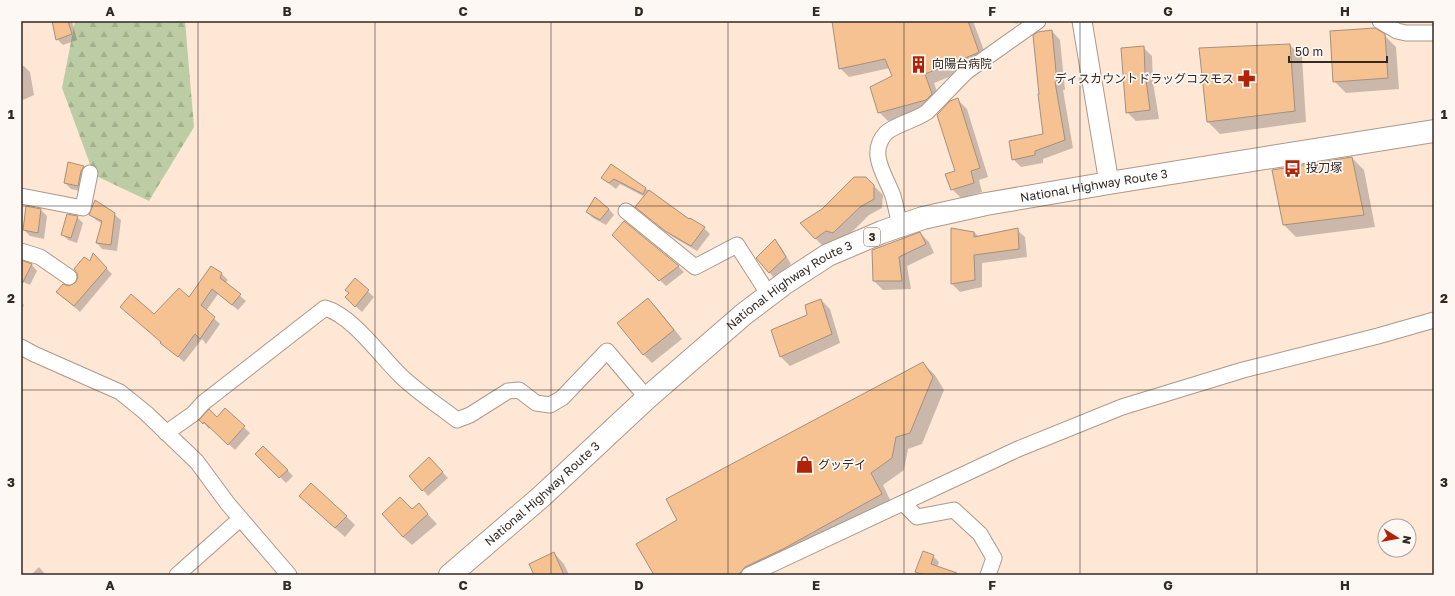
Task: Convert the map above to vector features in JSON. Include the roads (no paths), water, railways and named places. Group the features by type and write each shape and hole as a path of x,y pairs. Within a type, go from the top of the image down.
{"highway":[{"name":"National Highway Route 3","path":"450,575 542,496 647,398 744,314 785,282 828,255 882,232 923,218 986,204 1434,130"},
{"name":"National Highway Route 3","path":"1405,136 1434,134"}],"main road":[{"path":"1082,21 1109,183"}],"street":[{"path":"901,226 893,196 878,161 878,150 882,139 887,132 923,114 966,72 1038,21"},
{"path":"1380,21 1397,31 1406,33 1434,32"},
{"path":"21,196 83,208 90,173"},
{"path":"626,211 695,267 736,245 769,295"},
{"path":"21,251 40,257 69,277"},
{"path":"166,433 193,414 203,403 325,308 333,311 353,325 402,377 457,420 470,415 508,391 519,390 536,403 550,404 562,398 607,351 647,398"},
{"path":"749,575 1018,449 1122,407 1243,370 1378,336 1434,320"},
{"path":"21,347 120,392 146,413 198,462 240,518 289,575"},
{"path":"903,503 917,517 954,510 980,534 994,558 988,575"},
{"path":"177,575 240,518"}],"place":[{"name":"向陽台病院","path":"919,64"},
{"name":"ディスカウントドラッグコスモス","path":"1247,79"},
{"name":"投刀塚","path":"1293,168"},
{"name":"グッデイ","path":"805,465"}]}
